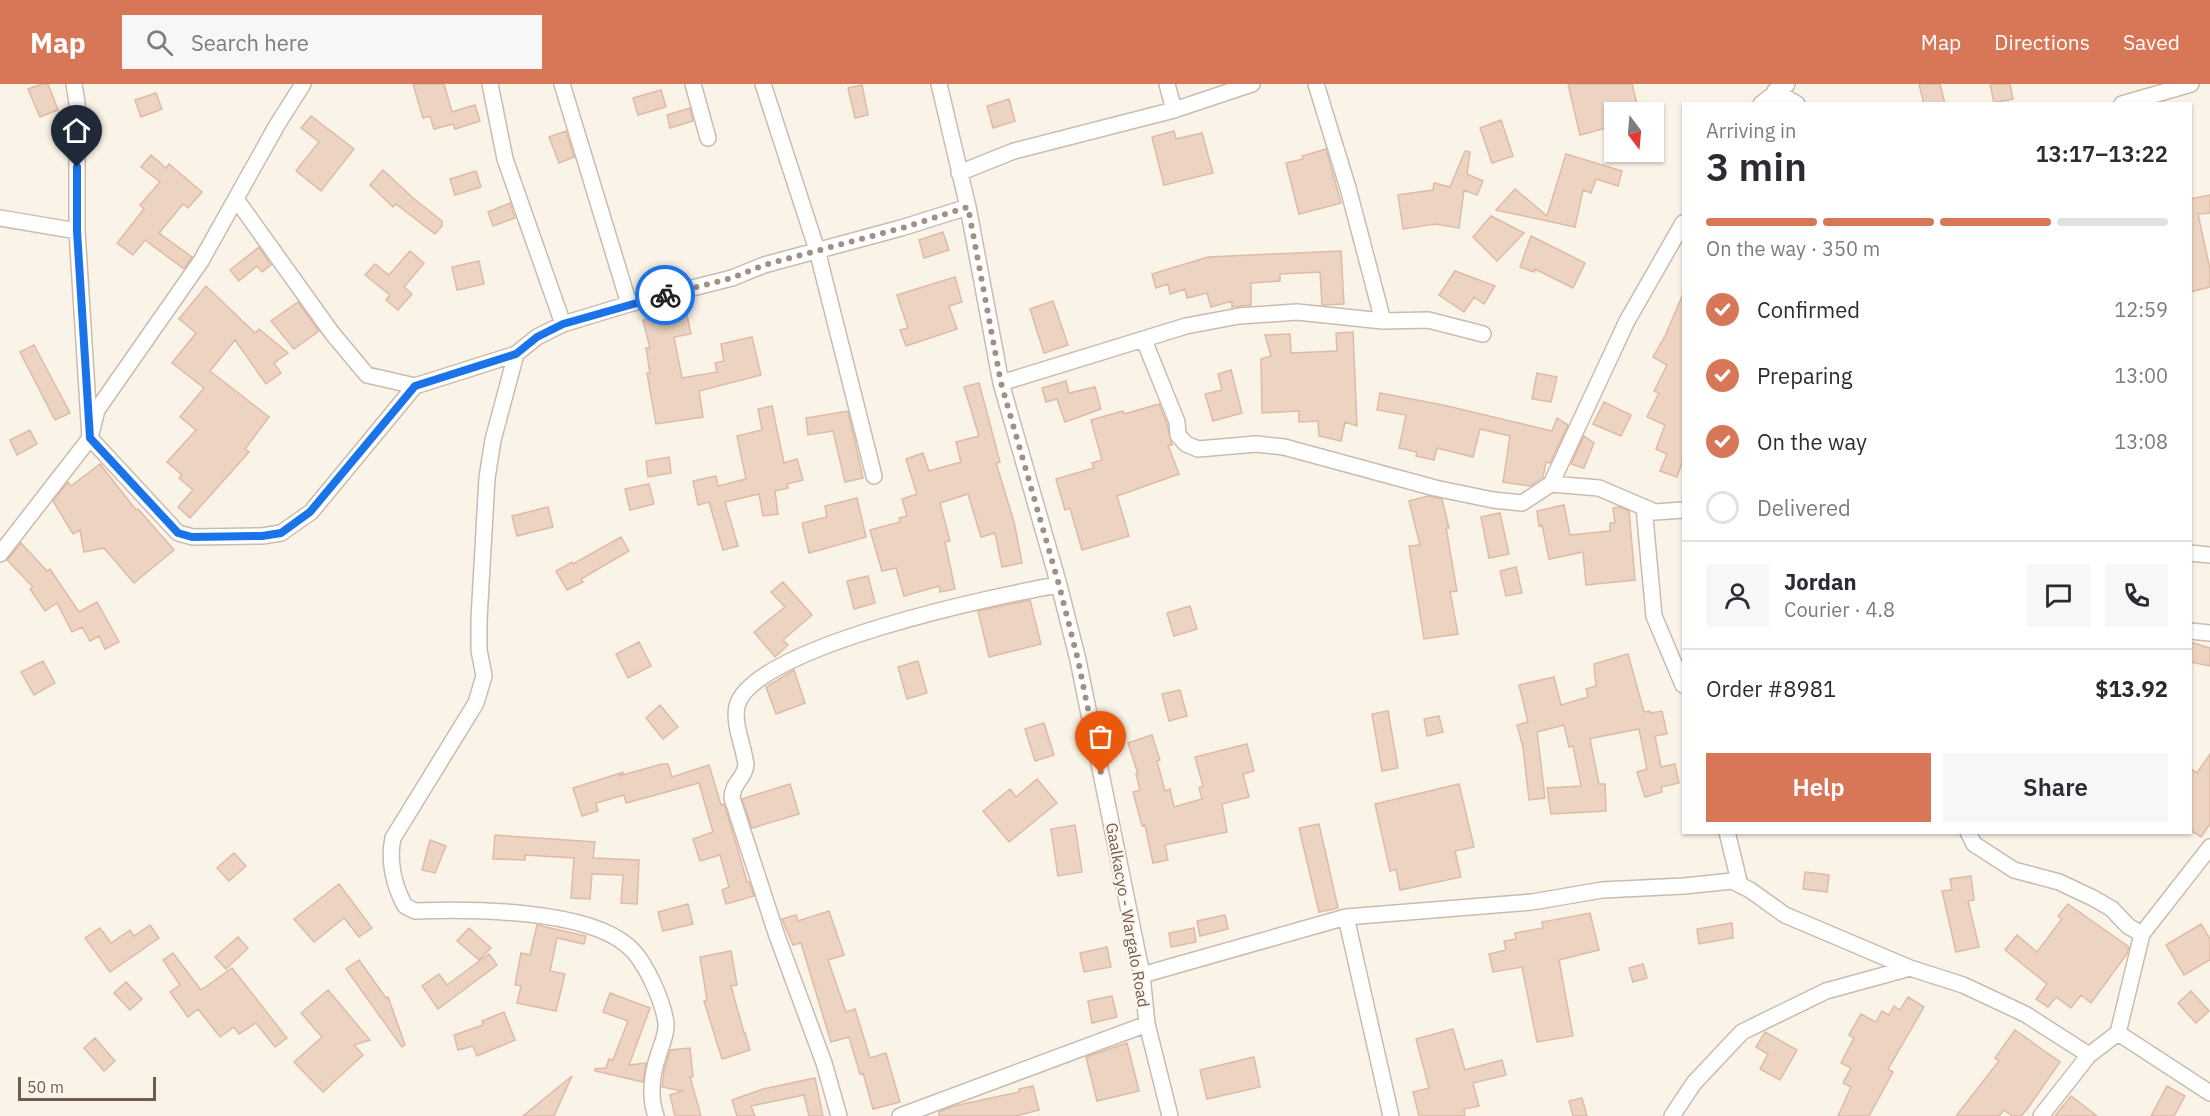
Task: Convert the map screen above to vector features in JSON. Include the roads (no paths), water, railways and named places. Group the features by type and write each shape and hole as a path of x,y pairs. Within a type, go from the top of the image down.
{"street":[{"path":"74,84 77,231 90,438 178,533 204,537 262,536 281,533 310,512 415,386"},
{"path":"0,554 90,438 97,410 201,261 303,84"},
{"path":"490,84 505,159 563,324"},
{"path":"562,84 629,304"},
{"path":"693,84 708,138"},
{"path":"763,84 818,250 874,476"},
{"name":"Gaalkacyo - Wargalo Road","path":"939,84 968,207 1001,383 1078,660 1142,975 1147,1024 1170,1116"},
{"path":"1167,84 1174,110"},
{"path":"959,173 1014,151 1174,110 1252,84"},
{"path":"1316,84 1348,188 1383,321"},
{"path":"2129,102 2191,84"},
{"path":"1764,102 1781,88 1795,102"},
{"path":"236,199 332,333 366,375 415,386 516,354 537,337 563,324 629,304 732,278 764,265 893,231 968,207"},
{"path":"0,218 77,231"},
{"path":"1144,340 1177,422 1178,435 1186,444 1198,449 1256,444 1284,447 1435,488 1493,500 1522,503 1551,484 1627,321 1682,225"},
{"path":"1001,383 1186,326 1239,316 1297,312 1383,321 1428,320 1483,334"},
{"path":"516,354 493,440 487,478 479,650 484,676 483,685 476,703 393,838 390,851 394,879 405,906 415,911 482,911 579,922 629,946 652,981 667,1026 654,1068 652,1098 656,1116"},
{"path":"1551,484 1599,488 1655,512 1682,510"},
{"path":"1644,507 1654,616 1682,683"},
{"path":"2192,553 2210,555"},
{"path":"838,1116 824,1063 777,936 732,798 734,784 745,771 746,765 737,707 742,695 753,683 778,668 815,651 928,613 1059,585"},
{"path":"2192,631 2210,633"},
{"path":"1727,834 1740,885"},
{"path":"1969,834 1974,844 2014,870 2059,882 2093,898 2112,909 2128,926 2142,934"},
{"path":"2041,1116 2089,1055 2118,1033 2142,934 2210,847"},
{"path":"1142,975 1346,917 1532,902 1602,890 1732,881 1750,890 1785,915 1910,968 1963,985 2025,1014 2089,1055"},
{"path":"1346,917 1391,1116"},
{"path":"1672,1116 1694,1083 1742,1032 1826,991 1910,968"},
{"path":"900,1116 1147,1024"},
{"path":"2118,1033 2210,1093"}]}
